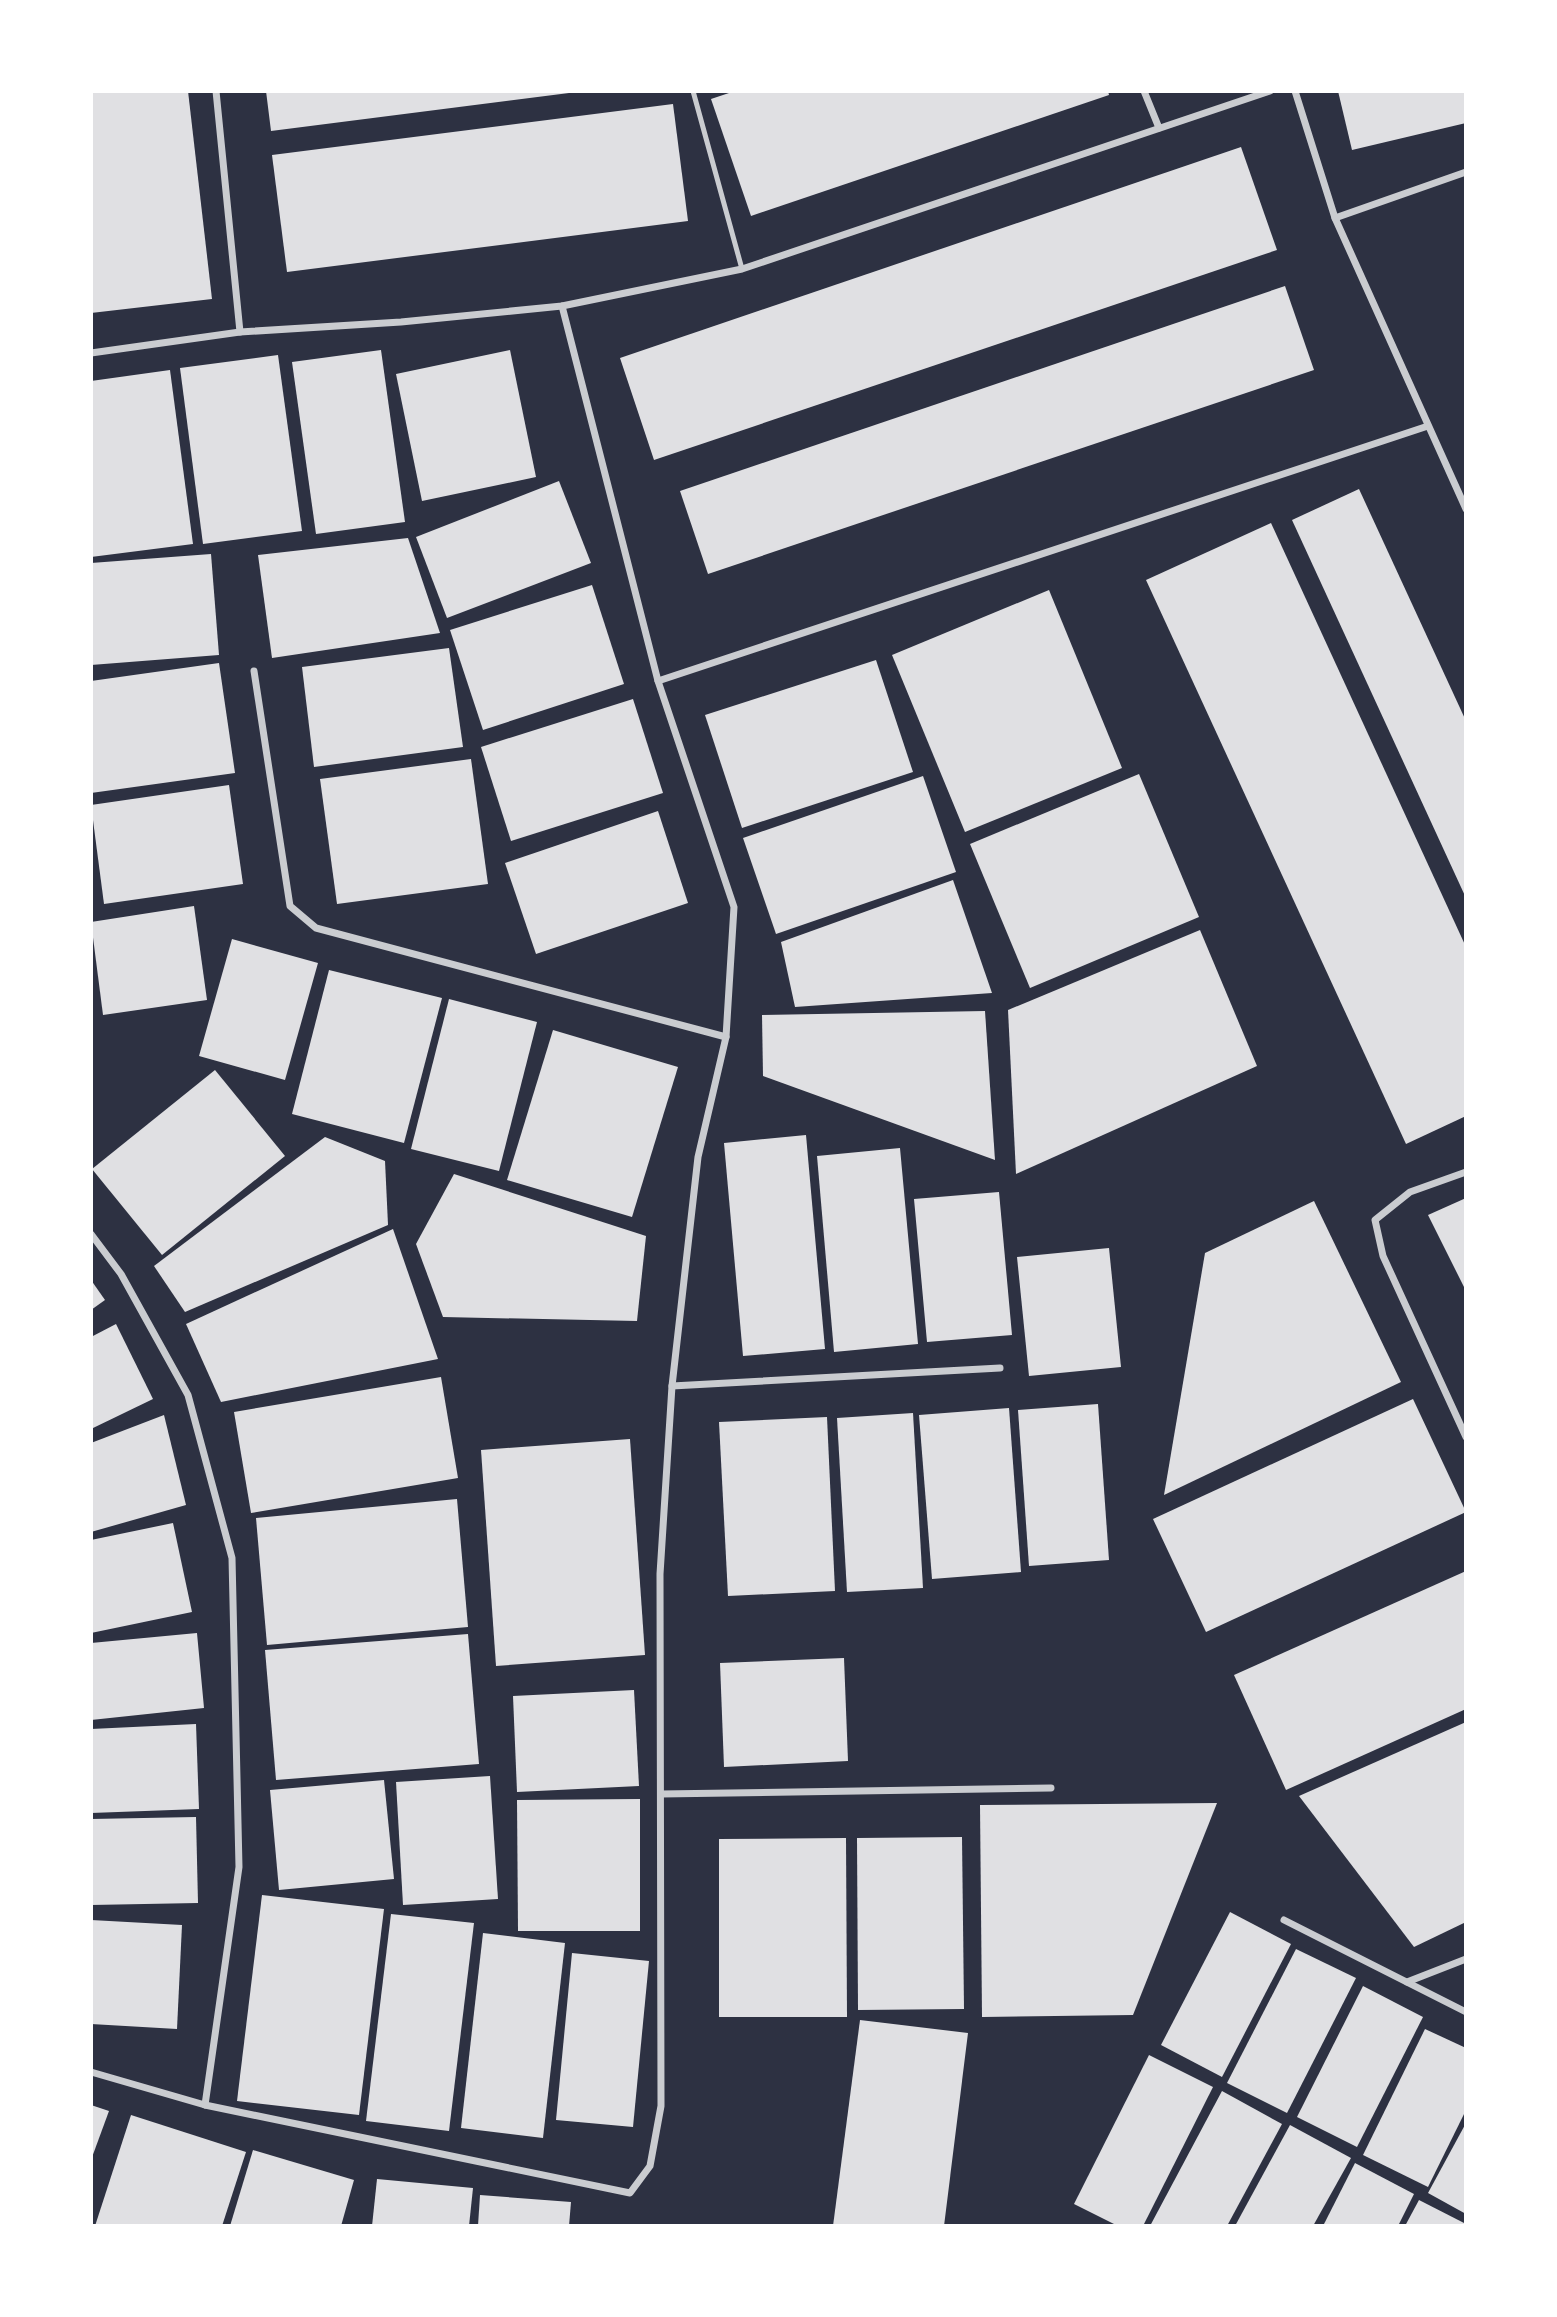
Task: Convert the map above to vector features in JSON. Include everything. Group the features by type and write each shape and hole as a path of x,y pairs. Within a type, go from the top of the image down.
{"street":[{"path":"216,91 240,332"},
{"path":"1144,91 1159,128"},
{"path":"91,353 240,332 401,322 562,306 742,269 1270,91"},
{"path":"1295,91 1335,218 1466,509"},
{"path":"1335,218 1466,172"},
{"path":"91,2072 205,2105 631,2193 650,2166 661,2106 660,1574 671,1386 698,1157 726,1037 734,907 658,681 562,306"},
{"path":"658,681 1428,426"},
{"path":"254,671 289,906 316,928 726,1037"},
{"path":"1466,1172 1410,1192 1375,1220 1382,1256 1466,1437"},
{"path":"91,1234 121,1274 188,1395 232,1558 239,1867 205,2105"},
{"path":"671,1386 1000,1368"},
{"path":"661,1794 1051,1788"},
{"path":"1284,1920 1466,2012"},
{"path":"1407,1982 1466,1959"}],"lane":[{"path":"693,91 742,269"}],"building":[{"path":"91,91 188,91 212,299 91,313"},
{"path":"266,91 568,91 569,93 271,131"},
{"path":"735,91 1108,91 1109,95 751,216 711,99"},
{"path":"1338,91 1466,91 1466,123 1352,150"},
{"path":"673,104 688,221 287,272 272,155"},
{"path":"1241,147 1277,250 654,460 620,358"},
{"path":"1285,286 1314,370 708,574 680,491"},
{"path":"381,350 405,522 316,534 292,362"},
{"path":"510,350 536,477 422,501 396,374"},
{"path":"278,355 302,531 203,544 180,368"},
{"path":"170,370 193,544 91,557 91,381"},
{"path":"559,481 591,563 447,618 416,537"},
{"path":"1359,489 1466,721 1466,898 1292,520"},
{"path":"1271,523 1466,947 1466,1116 1406,1144 1146,580"},
{"path":"408,538 440,633 272,658 258,555"},
{"path":"211,554 219,655 91,665 91,563"},
{"path":"592,585 624,684 483,730 450,630"},
{"path":"1049,590 1122,768 965,832 892,655"},
{"path":"449,648 463,747 314,767 302,667"},
{"path":"876,660 913,772 742,828 705,715"},
{"path":"219,663 235,773 91,793 91,681"},
{"path":"633,699 663,793 511,841 481,747"},
{"path":"471,759 488,884 337,904 320,779"},
{"path":"1139,774 1199,917 1030,988 970,844"},
{"path":"923,776 956,872 776,934 743,838"},
{"path":"229,785 243,884 104,904 91,805"},
{"path":"658,811 688,903 536,954 505,863"},
{"path":"953,880 992,993 795,1007 781,942"},
{"path":"194,906 207,1000 103,1015 91,922"},
{"path":"1200,930 1257,1066 1016,1174 1008,1010"},
{"path":"232,939 318,963 285,1080 199,1056"},
{"path":"329,970 442,998 404,1143 292,1114"},
{"path":"449,999 537,1022 499,1171 411,1149"},
{"path":"985,1011 995,1160 763,1076 762,1015"},
{"path":"553,1030 678,1067 632,1217 507,1180"},
{"path":"215,1070 285,1156 162,1255 92,1169"},
{"path":"806,1135 825,1349 743,1356 724,1143"},
{"path":"325,1137 385,1161 388,1225 185,1312 154,1266"},
{"path":"900,1148 918,1344 834,1352 817,1156"},
{"path":"454,1174 646,1236 637,1321 443,1317 416,1244"},
{"path":"999,1192 1012,1335 927,1342 914,1199"},
{"path":"1466,1198 1466,1291 1428,1215"},
{"path":"1314,1201 1401,1382 1164,1495 1205,1253"},
{"path":"393,1229 438,1359 221,1402 186,1324"},
{"path":"1109,1248 1121,1367 1029,1376 1017,1257"},
{"path":"91,1280 105,1300 91,1310"},
{"path":"116,1324 153,1399 91,1429 91,1337"},
{"path":"441,1377 458,1478 251,1513 234,1412"},
{"path":"1413,1399 1466,1512 1206,1632 1153,1519"},
{"path":"1098,1404 1109,1560 1029,1566 1018,1410"},
{"path":"1009,1408 1021,1572 932,1579 919,1415"},
{"path":"913,1413 923,1588 847,1592 837,1418"},
{"path":"164,1415 186,1505 91,1532 91,1443"},
{"path":"827,1417 835,1591 728,1596 719,1422"},
{"path":"630,1439 645,1655 496,1666 481,1450"},
{"path":"457,1499 468,1627 267,1645 256,1518"},
{"path":"173,1523 192,1612 91,1633 91,1540"},
{"path":"1466,1571 1466,1709 1286,1790 1234,1675"},
{"path":"197,1633 204,1708 91,1720 91,1643"},
{"path":"468,1634 479,1764 276,1780 265,1650"},
{"path":"844,1658 848,1761 724,1767 720,1663"},
{"path":"634,1690 639,1786 517,1792 513,1696"},
{"path":"1466,1722 1466,1922 1414,1947 1299,1796"},
{"path":"196,1724 199,1809 91,1813 91,1729"},
{"path":"490,1776 498,1899 403,1905 396,1782"},
{"path":"384,1780 394,1879 279,1890 270,1790"},
{"path":"640,1799 640,1931 518,1931 517,1800"},
{"path":"1217,1803 1133,2015 982,2017 980,1805"},
{"path":"196,1817 198,1903 91,1905 91,1819"},
{"path":"962,1837 964,2009 858,2010 857,1838"},
{"path":"846,1838 847,2017 719,2017 719,1839"},
{"path":"262,1895 384,1909 359,2115 237,2101"},
{"path":"1230,1912 1291,1944 1222,2077 1161,2045"},
{"path":"391,1914 474,1923 449,2131 366,2121"},
{"path":"91,1920 182,1925 177,2029 91,2024"},
{"path":"483,1933 565,1943 543,2138 461,2128"},
{"path":"1296,1949 1356,1978 1287,2113 1227,2083"},
{"path":"572,1953 649,1961 633,2127 556,2120"},
{"path":"1363,1986 1423,2017 1357,2147 1297,2117"},
{"path":"860,2020 968,2033 944,2226 833,2226"},
{"path":"1425,2029 1466,2048 1466,2110 1428,2187 1363,2155"},
{"path":"1149,2055 1213,2087 1143,2226 1118,2226 1074,2204"},
{"path":"1222,2091 1282,2124 1227,2226 1150,2226"},
{"path":"91,2105 109,2111 91,2160"},
{"path":"131,2115 246,2152 222,2226 95,2226"},
{"path":"1466,2123 1466,2214 1428,2193"},
{"path":"1290,2125 1351,2158 1313,2226 1235,2226"},
{"path":"253,2150 354,2180 341,2226 230,2226"},
{"path":"1355,2163 1414,2194 1398,2226 1323,2226"},
{"path":"377,2179 473,2188 469,2226 372,2226"},
{"path":"480,2195 571,2202 569,2226 478,2226"},
{"path":"1419,2200 1466,2224 1466,2226 1405,2226"}]}
